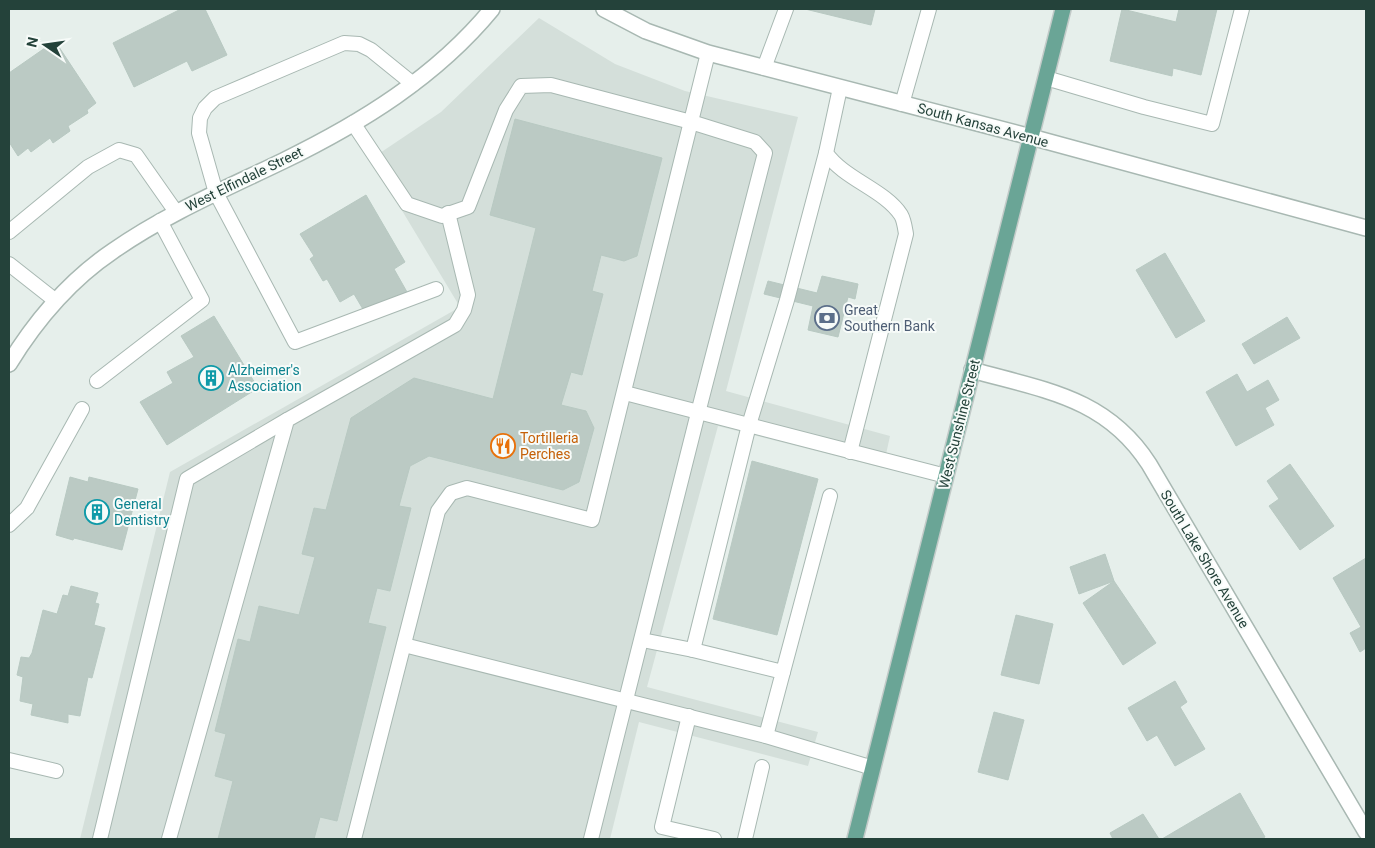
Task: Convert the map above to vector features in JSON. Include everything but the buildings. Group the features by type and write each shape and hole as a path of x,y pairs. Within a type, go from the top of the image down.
{"main road":[{"name":"West Sunshine Street","path":"855,839 1063,9"}],"street":[{"name":"West Elfindale Street","path":"9,364 27,337 56,301 80,277 111,252 176,212 286,160 353,123 413,84 461,43 492,9"},
{"name":"South Kansas Avenue","path":"604,9 646,31 708,53 1031,137 1366,228"},
{"name":"South Lake Shore Avenue","path":"972,370 1070,398 1102,415 1129,437 1149,464 1366,832"}],"lane":[{"path":"764,68 786,9"},
{"path":"902,104 929,9"},
{"path":"1046,78 1144,107 1212,124 1242,9"},
{"path":"413,84 371,50 359,44 344,43 215,98 202,113 199,132 216,193 295,342 436,289"},
{"path":"354,839 438,511 451,493 467,488 592,520 708,53"},
{"path":"353,123 407,204 442,216 468,207 506,110 522,86 551,85 691,122 755,142 765,153 591,839"},
{"path":"692,650 749,425 787,300 826,152 840,88"},
{"path":"9,232 88,167 119,150 136,155 176,212"},
{"path":"826,152 833,163 886,200 902,216 906,234 850,452"},
{"path":"100,839 188,479 287,420 455,325 464,310 468,295 448,213"},
{"path":"97,382 202,300 160,221"},
{"path":"9,264 56,301"},
{"path":"625,393 946,476"},
{"path":"9,525 27,508 82,409"},
{"path":"169,839 287,420"},
{"path":"766,736 830,496"},
{"path":"642,640 784,672"},
{"path":"404,644 766,736 873,768"},
{"path":"689,716 662,827 714,839"},
{"path":"9,760 56,771"},
{"path":"745,839 762,767"}],"shaded area":[{"path":"539,18 615,64 685,91 798,117 726,391 890,436 883,468 718,426 647,687 818,732 808,766 639,722 610,839 80,839 170,472 460,307 371,159 441,112"}],"place":[{"name":"Great Southern Bank","path":"827,318"},
{"name":"Alzheimer's Association","path":"211,378"},
{"name":"Tortilleria Perches","path":"503,446"},
{"name":"General Dentistry","path":"97,512"}]}
